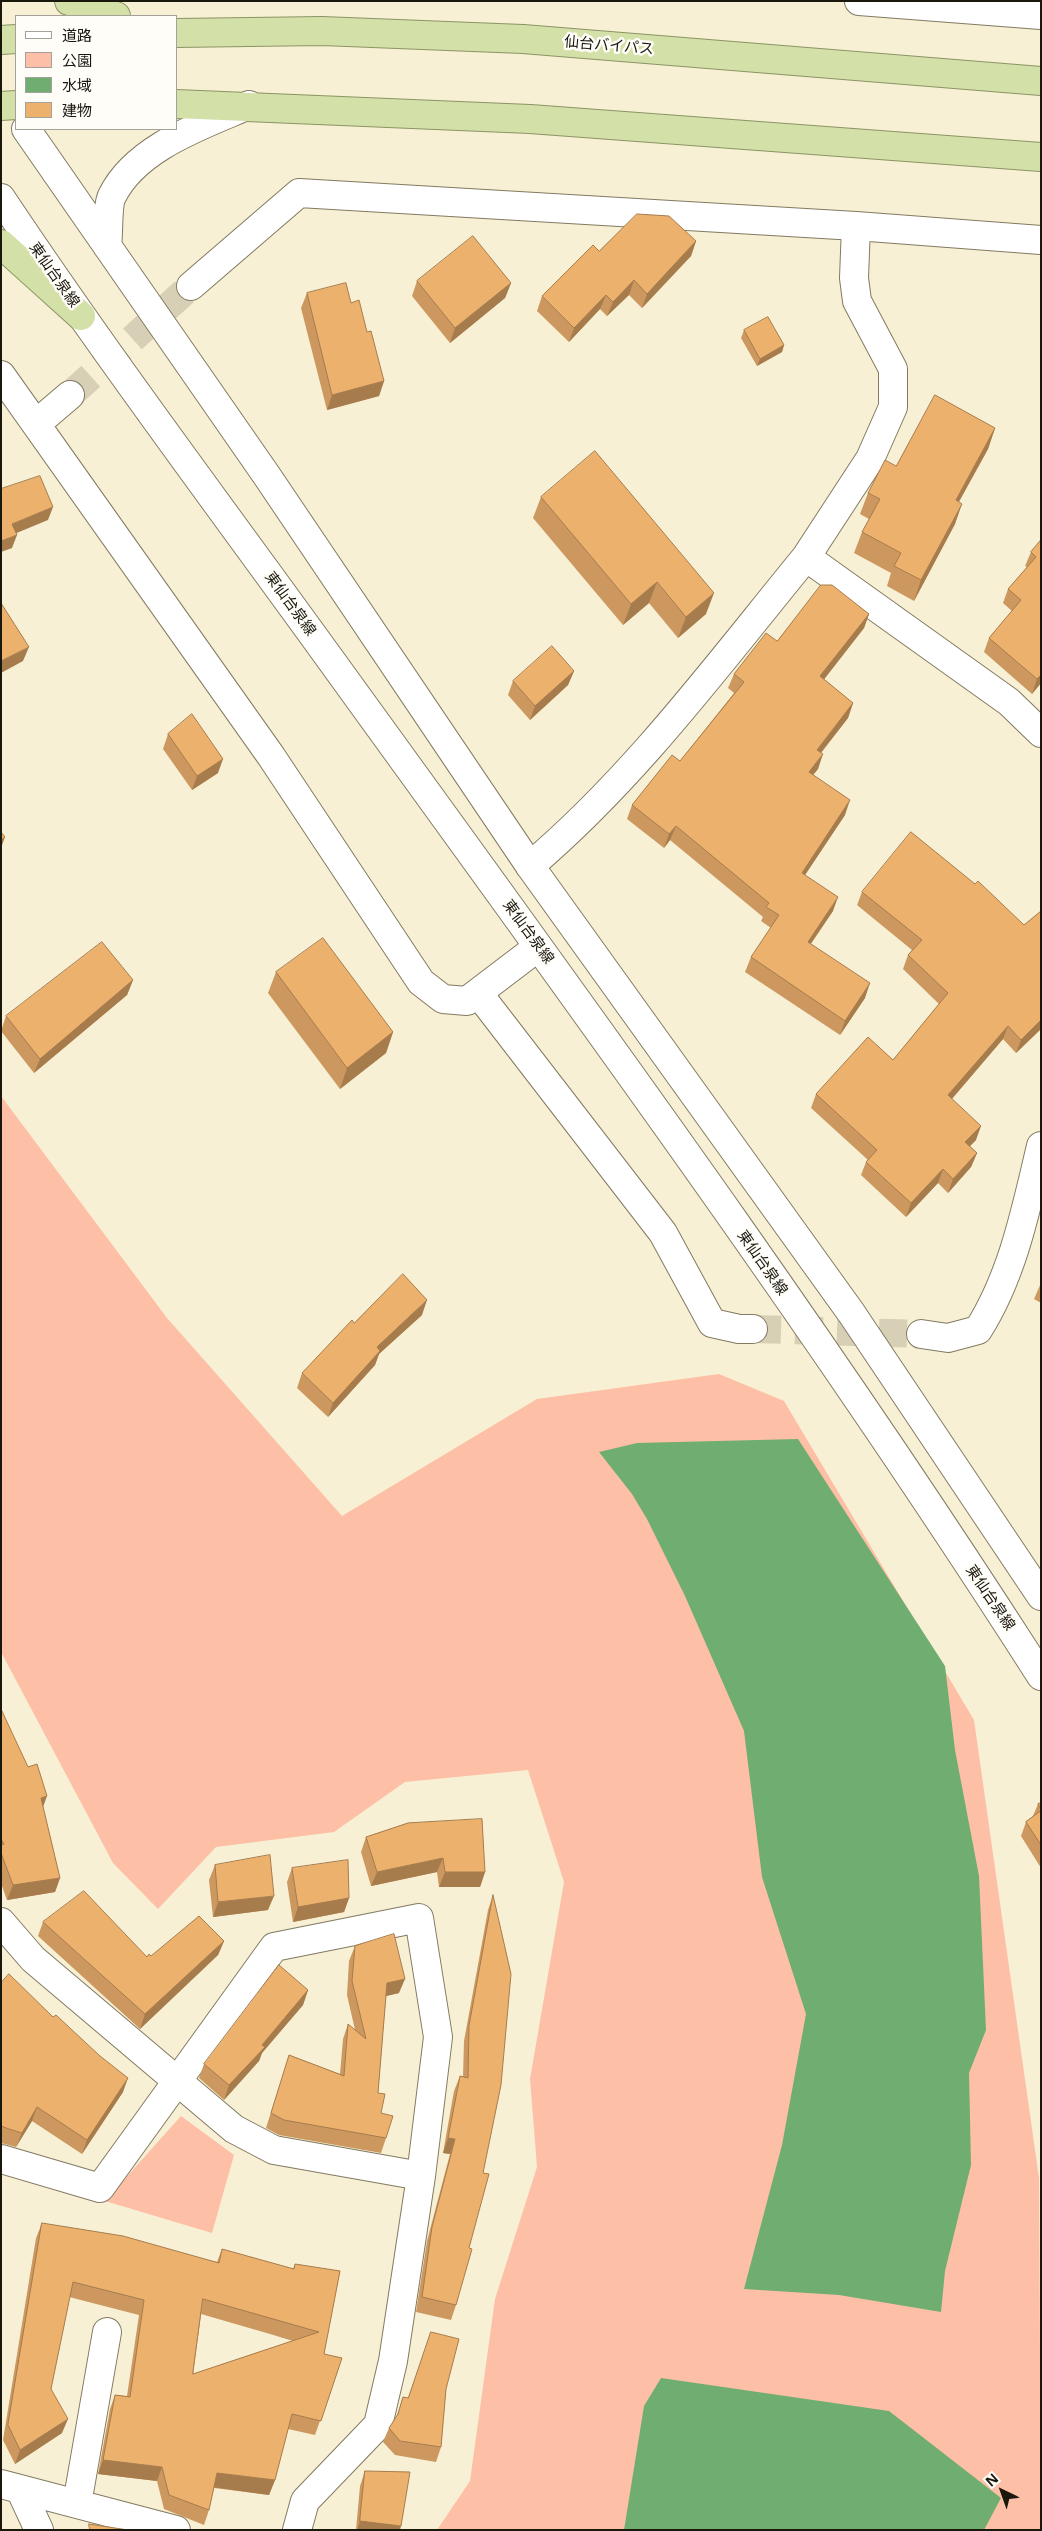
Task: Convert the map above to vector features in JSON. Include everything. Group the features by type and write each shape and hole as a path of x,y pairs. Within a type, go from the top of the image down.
{"highway":[{"path":"69,1 113,15"},
{"name":"仙台バイパス","path":"178,32 322,30 523,39 1041,81"},
{"path":"1,40 15,39"},
{"path":"178,104 248,105 530,119 1041,157"},
{"path":"1,244 81,316"}],"street":[{"path":"859,1 1041,15"},
{"path":"107,246 111,197 129,171 178,136 248,105"},
{"path":"27,130 267,476 530,866 852,1314 1041,1596"},
{"path":"191,286 299,193 856,226 1041,240"},
{"name":"東仙台泉線","path":"1,198 81,316 538,947 814,1336 1041,1676"},
{"path":"530,866 585,817 638,761 806,557 870,459 893,407 894,369 857,301 854,278 856,226"},
{"path":"1,375 271,756 422,982 442,999 467,1001 538,947"},
{"path":"36,424 70,395"},
{"path":"806,557 1009,702 1041,733"},
{"path":"478,992 663,1233 712,1323 739,1329 753,1329"},
{"path":"921,1334 948,1338 978,1330 991,1308 1022,1229 1041,1146"},
{"path":"1,2159 100,2188 176,2080 274,1947 419,1918 438,2038 421,2176 393,2361 378,2425 305,2501 297,2530"},
{"path":"1,1922 33,1959 234,2129 274,2150 421,2176"},
{"path":"77,2504 107,2332"},
{"path":"11,2487 176,2530"},
{"path":"11,2487 39,2530"}],"green space":[{"path":"1,1096 167,1318 342,1516 537,1399 719,1374 784,1401 974,1720 1039,2178 1041,2530 437,2530 470,2481 495,2299 537,2167 530,2079 564,1882 528,1770 405,1782 334,1832 216,1847 158,1909 113,1863 1,1652"},
{"path":"181,2116 234,2155 212,2233 105,2201"}],"water":[{"path":"798,1439 945,1666 955,1750 979,1876 986,2030 969,2073 971,2165 945,2271 941,2312 839,2295 744,2289 782,2145 806,2014 762,1877 744,1731 685,1596 647,1519 632,1494 599,1452 637,1443"},
{"path":"661,2378 889,2411 1001,2498 984,2530 624,2530 644,2406"}],"building":[{"path":"637,214 669,216 696,241 647,294 634,280 613,302 606,295 574,328 542,296 593,245 599,251"},
{"path":"473,236 511,283 455,328 417,281"},
{"path":"346,283 351,303 359,300 367,332 371,331 384,381 332,395 307,293"},
{"path":"768,317 784,345 760,359 744,330"},
{"path":"935,395 995,428 956,500 962,504 921,580 894,566 901,553 862,532 880,499 868,493 885,460 896,466"},
{"path":"595,451 714,593 686,617 657,582 631,604 541,497"},
{"path":"40,476 53,507 12,524 17,535 1,541 1,489"},
{"path":"1041,540 1041,675 1037,679 989,638 1021,600 1008,589 1036,557 1031,552"},
{"path":"821,585 832,585 869,614 820,676 853,703 817,750 823,754 809,772 850,800 802,873 838,897 808,942 870,983 845,1021 751,957 779,915 766,907 769,903 676,826 669,834 632,805 672,755 680,761 744,682 734,674 766,633 777,641"},
{"path":"1,603 29,647 1,661"},
{"path":"552,646 574,671 535,706 513,681"},
{"path":"192,714 223,759 197,776 168,734"},
{"path":"1,832 5,837 1,840"},
{"path":"911,832 975,884 978,881 1024,925 1041,911 1041,1020 1021,1040 1008,1026 948,1095 981,1126 965,1142 977,1153 953,1179 943,1169 911,1203 866,1162 877,1150 816,1094 868,1037 893,1060 948,993 908,955 922,940 862,892"},
{"path":"323,938 393,1032 347,1068 276,972"},
{"path":"102,942 133,980 40,1059 6,1016"},
{"path":"403,1274 427,1300 377,1347 380,1351 333,1403 302,1373 352,1320 354,1323"},
{"path":"1,1709 28,1767 37,1764 47,1796 41,1798 60,1878 13,1885 1,1853 1,1845 4,1844 1,1839"},
{"path":"1041,1811 1041,1845 1026,1822"},
{"path":"482,1819 485,1872 445,1872 443,1858 377,1872 366,1837 408,1823"},
{"path":"270,1855 274,1896 218,1902 215,1865"},
{"path":"348,1860 349,1898 298,1907 292,1868"},
{"path":"84,1891 147,1957 149,1954 151,1956 199,1916 224,1941 145,2014 43,1922"},
{"path":"493,1895 511,1974 501,2085 483,2173 489,2174 469,2248 472,2249 456,2305 422,2297 432,2227 455,2139 448,2138 460,2076 468,2078 469,2026"},
{"path":"394,1934 405,1979 387,1983 378,2093 385,2094 381,2113 393,2116 386,2138 284,2120 271,2113 289,2055 344,2076 348,2024 366,2039 352,1981 355,1946"},
{"path":"279,1965 308,1990 262,2045 265,2047 229,2085 204,2064"},
{"path":"9,1974 53,2017 56,2015 100,2056 128,2078 87,2140 37,2107 22,2133 1,2126 1,1983"},
{"path":"42,2223 123,2236 219,2263 222,2249 294,2269 295,2264 340,2271 324,2354 342,2358 321,2421 292,2414 275,2480 217,2473 209,2510 169,2495 162,2467 103,2460 115,2395 130,2397 144,2300 73,2282 51,2389 68,2419 20,2450 8,2425","holes":["203,2299 319,2332 193,2374"]},
{"path":"431,2332 459,2339 446,2389 441,2447 400,2441 389,2428 398,2414 403,2397 408,2398"},
{"path":"365,2471 410,2472 401,2526 360,2521"},
{"path":"89,2524 128,2530 90,2530"}],"tunnel":[{"path":"70,395 191,286"},
{"path":"753,1329 921,1334"}]}
